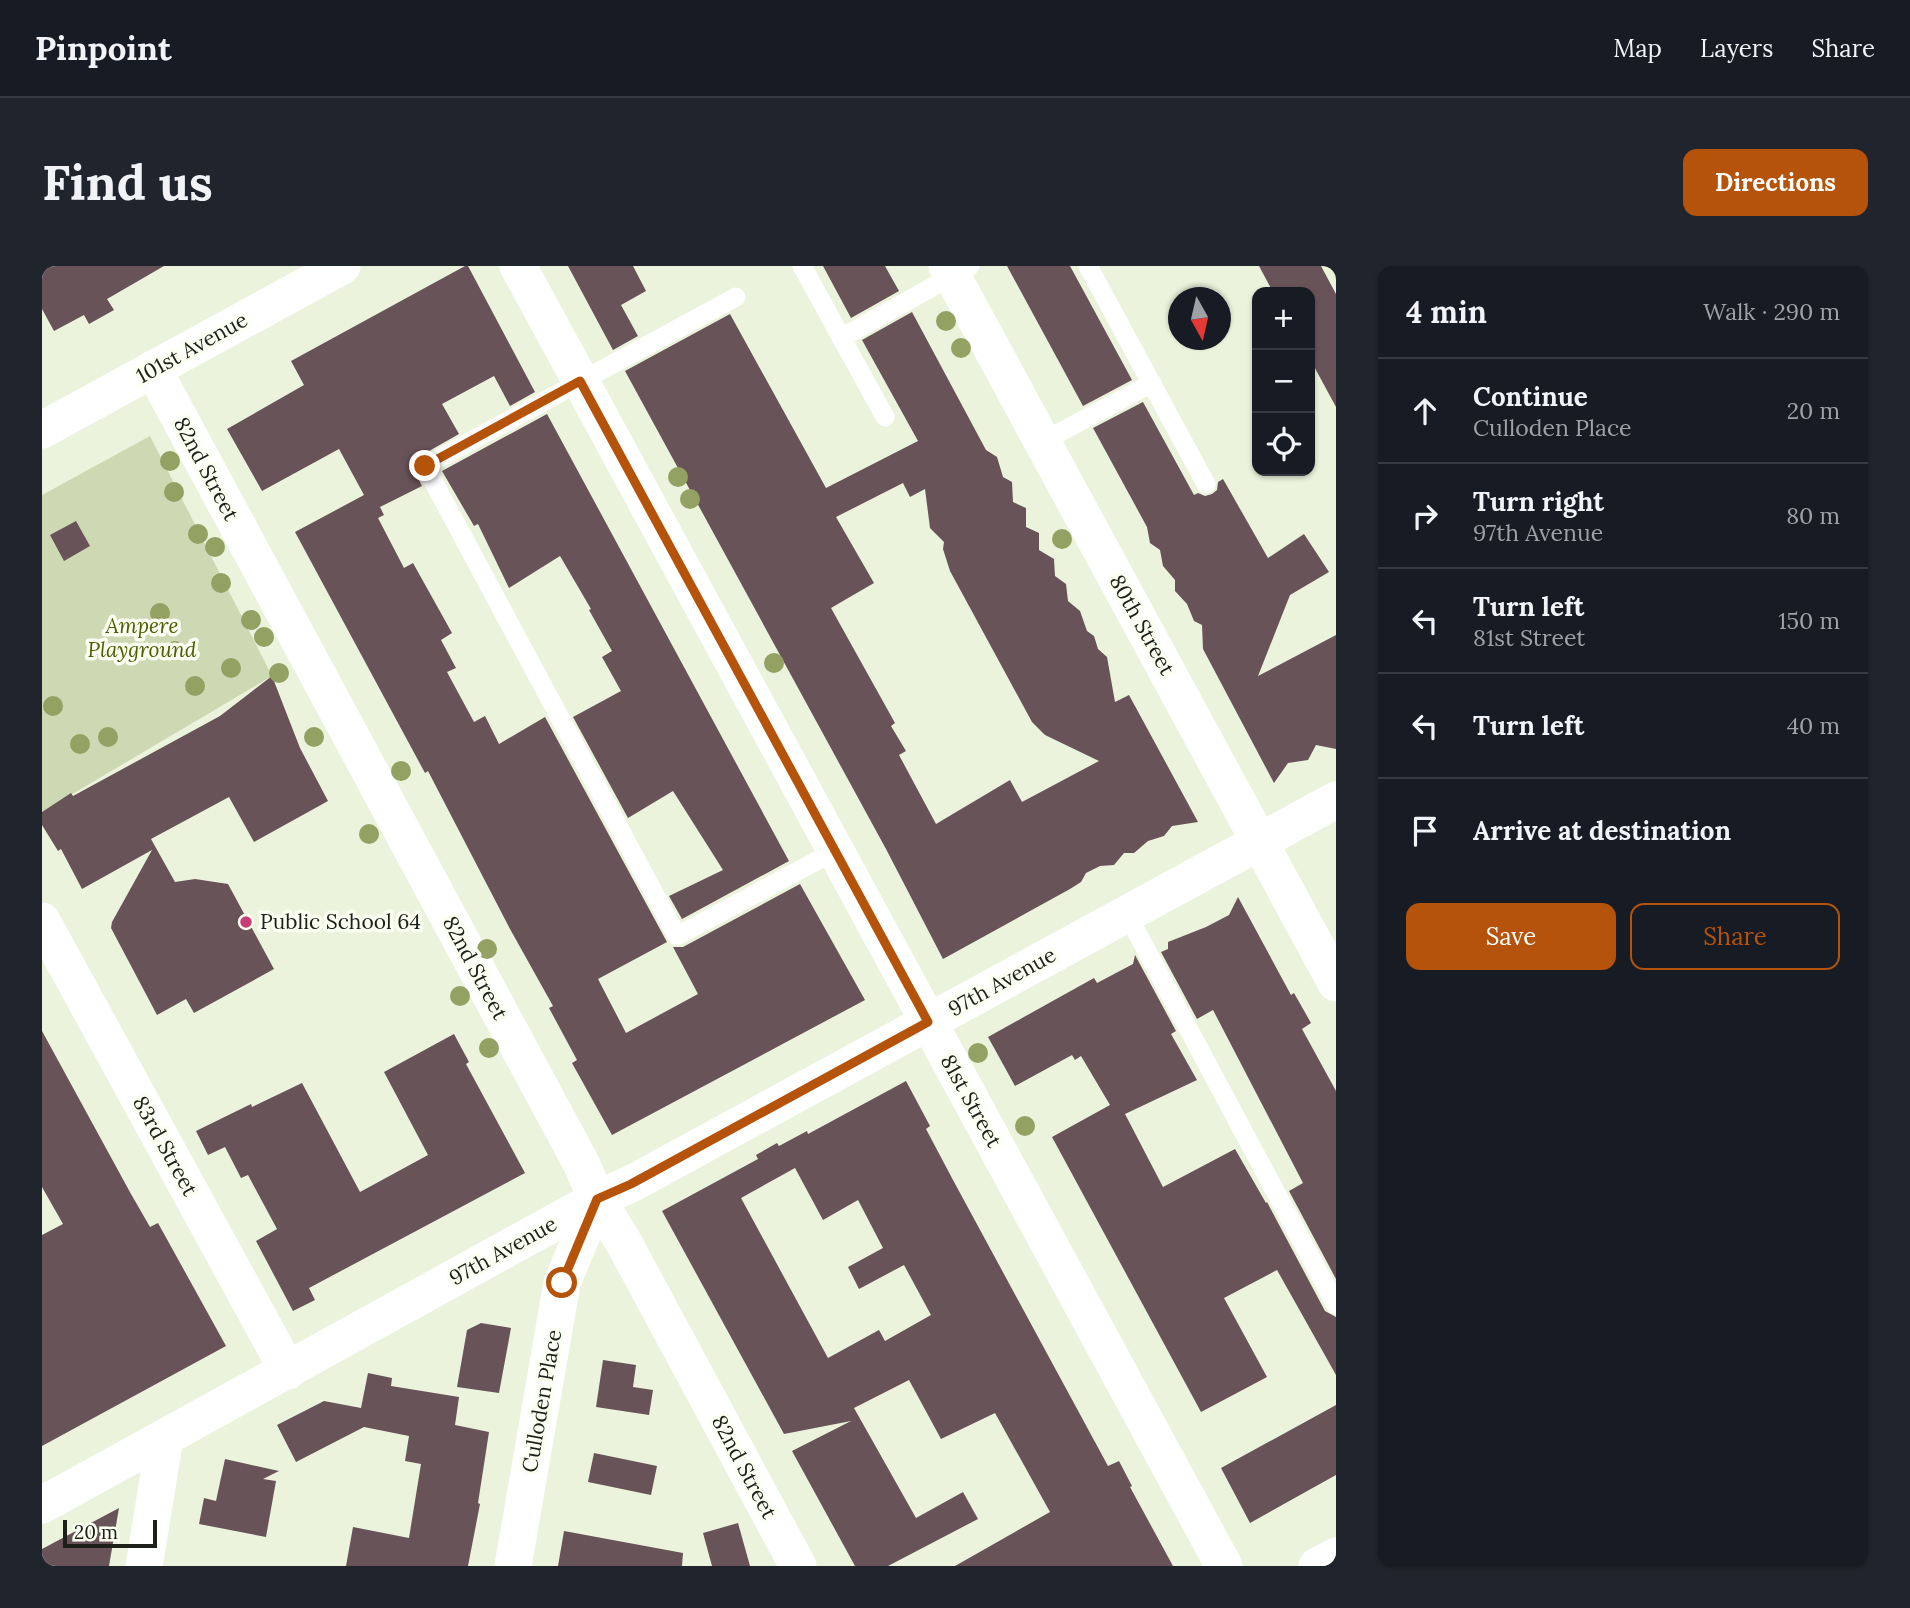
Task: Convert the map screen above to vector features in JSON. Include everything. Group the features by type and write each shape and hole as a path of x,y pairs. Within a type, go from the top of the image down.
{"street":[{"name":"101st Avenue","path":"42,429 342,266"},
{"name":"81st Street","path":"518,266 1224,1566"},
{"name":"80th Street","path":"956,269 1042,442 1336,984"},
{"name":"82nd Street","path":"153,369 581,1163 597,1199 624,1243 797,1566"},
{"name":"97th Avenue","path":"42,1505 597,1199 631,1184 1336,800"},
{"name":"83rd Street","path":"42,921 288,1371"},
{"name":"Culloden Place","path":"513,1566 562,1283 597,1199"},
{"path":"144,1566 165,1438"},
{"path":"1317,1566 1336,1556"}],"lane":[{"path":"802,266 885,417"},
{"path":"1088,266 1206,484"},
{"path":"841,338 956,269"},
{"path":"736,297 425,466 677,936 835,850"},
{"path":"1042,442 1152,383"},
{"path":"1127,914 1336,1305"}],"green space":[{"name":"Ampere Playground","path":"150,436 272,676 42,812 42,495"}],"building":[{"path":"42,266 164,266 107,299 114,310 89,324 84,315 54,331 42,309"},
{"path":"468,266 535,392 510,406 494,376 442,404 459,434 415,459 414,471 422,486 380,507 384,515 378,518 404,568 413,563 452,633 441,640 456,668 447,672 474,722 485,716 499,744 545,717 667,942 598,979 626,1033 698,994 673,947 683,947 800,884 865,1000 612,1135 572,1063 577,1060 549,1008 553,1006 428,771 425,773 295,532 364,495 339,449 262,491 227,429 304,385 291,361"},
{"path":"568,266 633,266 646,291 621,305 638,336 613,350"},
{"path":"823,266 885,266 899,291 851,318"},
{"path":"1007,266 1070,266 1132,380 1083,406"},
{"path":"1259,266 1321,266 1336,294 1336,407 1315,368 1315,287 1270,287"},
{"path":"912,312 986,450 997,457 1003,477 1012,482 1013,502 1026,508 1026,527 1039,533 1039,550 1054,559 1055,576 1066,584 1068,601 1080,611 1087,631 1094,636 1098,649 1107,657 1115,702 1129,695 1198,822 1172,826 1164,836 1148,841 1134,853 1124,853 1114,865 1100,866 1086,873 1081,882 1070,889 943,959 886,849 625,371 730,314 826,488 918,441 862,340","holes":["903,483 910,497 925,489 930,528 944,542 943,549 950,571 1032,722 1045,735 1099,761 1022,802 1010,780 936,824 899,755 906,751 891,726 895,723 831,608 874,583 836,517"]},
{"path":"1143,402 1194,495 1212,494 1217,490 1218,482 1223,479 1268,558 1304,534 1329,572 1290,595 1258,676 1336,635 1336,749 1316,745 1308,760 1288,763 1274,783 1203,649 1202,625 1194,621 1187,604 1175,591 1175,580 1163,566 1160,550 1150,543 1147,527 1093,428"},
{"path":"547,414 789,861 682,919 669,896 723,870 673,791 628,818 573,717 621,691 602,657 612,651 589,610 591,609 560,556 509,588 478,524 474,526 442,471"},
{"path":"76,521 90,546 64,561 50,535"},
{"path":"272,676 300,748 328,801 254,842 229,797 151,839 175,882 195,879 228,884 274,969 194,1013 186,999 157,1015 111,928 152,850 82,889 61,849 58,851 42,825 42,812 71,793 73,796 220,716"},
{"path":"1238,897 1291,995 1294,993 1311,1023 1302,1029 1336,1091 1336,1279 1289,1191 1303,1183 1213,1010 1197,1019 1161,952 1168,949 1168,942 1229,915"},
{"path":"1135,955 1176,1031 1171,1034 1197,1080 1125,1114 1163,1187 1235,1149 1267,1202 1325,1311 1336,1317 1336,1375 1277,1270 1224,1298 1267,1377 1201,1412 1052,1137 1110,1105 1081,1056 1075,1060 1072,1055 1015,1086 988,1037 1094,978 1097,983 1133,964"},
{"path":"42,1031 150,1227 158,1223 226,1346 42,1446 42,1235 63,1224 42,1187"},
{"path":"454,1034 469,1062 466,1064 525,1173 309,1288 315,1300 293,1311 256,1241 277,1229 248,1175 241,1178 225,1147 208,1155 196,1131 302,1083 360,1192 428,1155 384,1072"},
{"path":"906,1081 930,1126 926,1129 1108,1466 1119,1461 1132,1486 1130,1487 1173,1566 955,1566 1050,1512 995,1413 941,1439 909,1380 854,1408 916,1518 963,1492 978,1519 888,1566 855,1566 792,1451 851,1421 784,1434 662,1211 758,1159 756,1155 777,1143 779,1146 807,1131 808,1134","holes":["795,1168 823,1220 858,1200 883,1248 848,1267 859,1289 904,1265 931,1315 885,1341 879,1330 828,1358 741,1198"]},
{"path":"481,1323 511,1328 499,1393 457,1387 467,1330"},
{"path":"603,1360 636,1365 633,1387 653,1390 649,1415 596,1407"},
{"path":"368,1373 392,1378 391,1386 459,1397 455,1425 489,1432 478,1503 480,1504 468,1566 346,1566 353,1527 409,1538 421,1464 405,1461 409,1436 364,1427 296,1462 277,1425 324,1401 361,1408"},
{"path":"1336,1405 1336,1475 1250,1523 1221,1468"},
{"path":"594,1453 657,1466 651,1495 588,1482"},
{"path":"225,1459 279,1471 263,1479 276,1481 266,1537 199,1524 204,1498 216,1501"},
{"path":"119,1508 109,1566 42,1566 42,1549"},
{"path":"738,1523 750,1566 712,1566 703,1533"},
{"path":"564,1531 683,1553 682,1566 558,1566"}],"place":[{"name":"Public School 64","path":"246,922"}],"route":[{"path":"425,466 580,381 928,1022 631,1184 597,1199 562,1283"}]}
